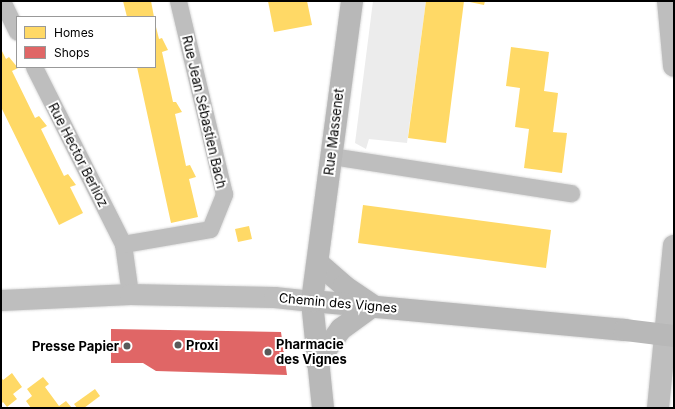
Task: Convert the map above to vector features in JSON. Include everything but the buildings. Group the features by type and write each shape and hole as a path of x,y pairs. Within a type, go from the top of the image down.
{"main road":[{"name":"Rue Massenet","path":"324,408 317,362 312,301 352,1"},
{"path":"668,1 674,66"},
{"path":"658,408 674,246"},
{"path":"317,362 341,329 373,306 344,286 318,263"},
{"name":"Chemin des Vignes","path":"312,301 625,330 674,336"}],"street":[{"path":"2,1 16,30"},
{"name":"Rue Jean Sébastien Bach","path":"123,244 210,229 224,194 178,1"},
{"name":"Rue Hector Berlioz","path":"35,68 123,244 130,294"},
{"path":"331,156 571,193"},
{"name":"Chemin des Vignes","path":"1,300 130,294 274,297 312,301"}],"shaded area":[{"path":"373,1 426,1 407,143 369,139 366,149 355,143"}],"place":[{"name":"Proxi","path":"178,345"},
{"name":"Presse Papier","path":"127,346"},
{"name":"Pharmacie des Vignes","path":"268,352"}]}
